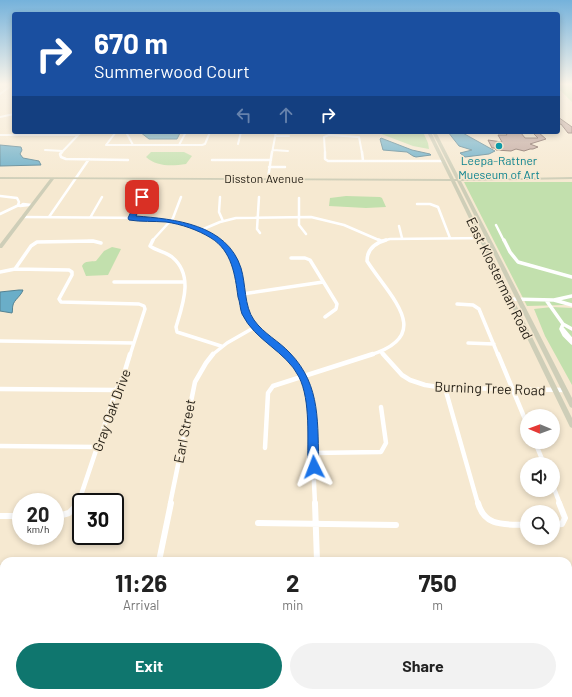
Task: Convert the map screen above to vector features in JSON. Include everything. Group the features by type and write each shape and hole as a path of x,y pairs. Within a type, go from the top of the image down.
{"main road":[{"name":"East Klosterman Road","path":"430,134 572,424"},
{"name":"East Klosterman Road","path":"435,134 572,405"},
{"path":"458,179 572,175"},
{"name":"Disston Avenue","path":"0,178 458,179"},
{"path":"0,247 30,205 53,178"},
{"path":"458,179 572,178"}],"street":[{"path":"114,134 106,145 201,145 204,144 209,134"},
{"path":"127,134 133,145"},
{"path":"179,145 185,134"},
{"path":"238,144 240,134"},
{"path":"268,178 270,160 276,134 289,136"},
{"path":"0,135 78,135"},
{"path":"78,135 60,154 60,156 66,159 128,160"},
{"path":"363,160 359,137 329,135 324,137 325,159 363,160 443,161"},
{"path":"45,150 63,151"},
{"path":"273,150 288,151"},
{"path":"49,218 89,159"},
{"path":"212,160 270,160"},
{"path":"270,167 285,167"},
{"path":"0,196 17,198 19,205"},
{"path":"90,218 102,197"},
{"path":"132,218 142,197"},
{"path":"181,197 175,215 151,242 150,246 167,254 178,262 183,271 185,292 176,327 177,332 221,346"},
{"path":"220,197 219,212 223,220"},
{"path":"260,197 257,229 260,233"},
{"path":"299,198 300,227 306,234"},
{"path":"417,204 430,204 438,207 450,238"},
{"path":"0,214 19,205 30,205"},
{"path":"22,217 132,218 170,221 201,230 214,237 224,246 237,267 246,314 255,327 287,355 303,376 311,401 317,557"},
{"path":"201,230 223,220 258,217 314,217 328,220 363,232 381,241"},
{"path":"496,225 510,252 518,262 572,277"},
{"path":"399,226 402,238"},
{"path":"265,448 269,391 274,386 381,352 399,340 403,334 406,326 404,314 367,260 369,250 381,241 402,238 488,238"},
{"path":"0,272 15,269 31,246 37,242 94,241 101,243"},
{"path":"291,258 308,259 336,304 336,309 325,317"},
{"name":"Gray Oak Drive","path":"15,269 71,271 72,275 59,299 61,302 138,304 144,306 145,311 123,377 116,390 79,503 72,512 64,516"},
{"path":"114,282 185,282"},
{"path":"242,294 323,282"},
{"path":"511,299 554,300 572,296"},
{"path":"546,300 563,326 572,329"},
{"path":"554,300 572,305"},
{"path":"457,304 473,305 479,309 521,409"},
{"path":"563,326 561,329 564,335 571,340 572,344"},
{"name":"Earl Street","path":"160,557 192,389 204,366 221,346 255,327"},
{"path":"0,342 134,343"},
{"path":"468,343 494,344"},
{"name":"Burning Tree Road","path":"381,352 399,372 407,378 425,385 445,388 564,390"},
{"path":"0,388 116,390"},
{"path":"445,388 480,511 484,517 493,523 520,525"},
{"path":"313,453 381,452 386,442 381,407"},
{"path":"0,446 97,447"},
{"path":"557,497 564,514 564,521 560,523"},
{"path":"0,516 12,516"},
{"path":"258,523 396,525"}],"green space":[{"path":"381,134 424,134 429,149 413,146"},
{"path":"151,152 184,152 192,156 186,164 165,165 155,163 146,157"},
{"path":"464,182 572,182 572,304 527,306"},
{"path":"346,196 380,197 382,198 386,207 366,208 329,206 330,198"},
{"path":"112,247 121,249 108,275 86,276 82,266 83,264 86,262 96,261 104,251"},
{"path":"552,307 572,308 572,385 545,336 534,309"}],"water":[{"path":"143,134 180,134 177,139 149,139"},
{"path":"450,134 465,134 495,151 489,154 465,157 460,153 472,150 459,146"},
{"path":"381,138 412,150 431,155 416,157 407,152 383,150"},
{"path":"0,145 21,147 22,150 20,154 23,158 39,161 41,165 0,166"},
{"path":"23,290 14,303 12,313 0,311 0,292"}],"building":[{"path":"560,118 572,127 572,133 568,133 561,124"},
{"path":"506,134 522,134 525,138 538,138 534,134 540,134 546,139 530,144 538,147 524,151 516,149 511,151 496,150 495,148 492,148 488,140 502,142 498,135 507,135"}],"place":[{"name":"Leepa-Rattner Mueseum of Art","path":"499,146"}],"route":[{"path":"142,197 132,218 150,218 186,224 214,237 229,252 237,267 247,316 261,334 287,355 297,366 303,376 311,401 314,467"}]}
